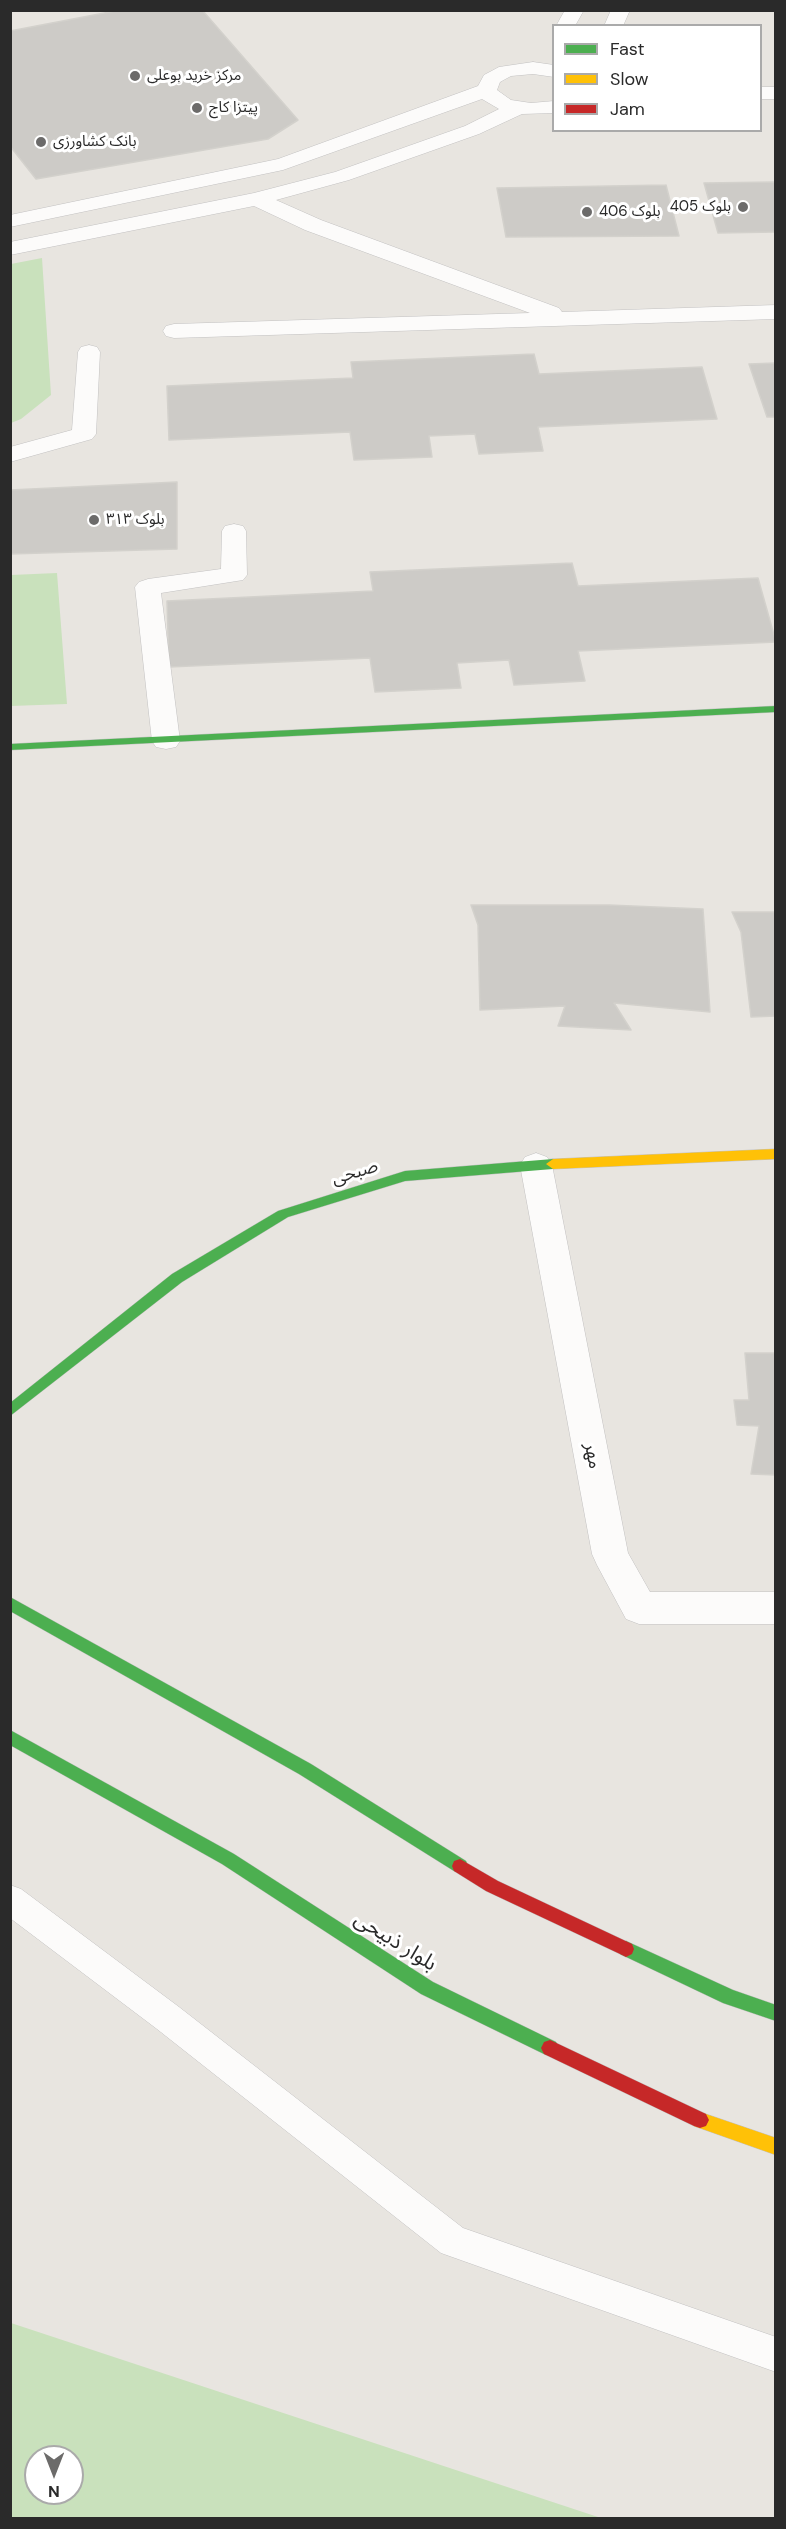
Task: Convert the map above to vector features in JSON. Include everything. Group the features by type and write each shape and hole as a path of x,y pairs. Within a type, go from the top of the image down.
{"street":[{"path":"566,24 575,10"},
{"path":"614,24 621,10"},
{"path":"548,51 491,80 487,85 487,90 496,101 518,108 552,107"},
{"path":"506,71 533,68 552,71"},
{"path":"10,221 283,164 487,90"},
{"path":"10,249 256,199 342,176 472,130 518,108"},
{"path":"256,199 313,225 567,319"},
{"path":"174,331 776,312"},
{"path":"10,455 84,434 89,352"},
{"path":"166,741 148,587 234,575 234,531"},
{"path":"10,747 776,709"},
{"name":"صبحی","path":"10,1412 177,1278 283,1214 405,1176 536,1165 776,1154"},
{"name":"مهر","path":"536,1165 610,1554 639,1608 776,1608"},
{"path":"10,1603 305,1769 492,1886 729,1997 776,2013"},
{"name":"بلوار ذبیحی","path":"10,1737 228,1859 427,1988 684,2114 776,2147"}],"lane":[{"path":"10,1899 168,2018 453,2241 776,2355"}],"green space":[{"path":"42,258 51,395 21,419 11,423 11,264"},
{"path":"57,573 67,704 11,706 11,575"},
{"path":"10,2323 601,2518 11,2518"}],"building":[{"name":"مرکز خرید بوعلی","path":"120,10 203,11 298,120 268,139 36,179 10,146 10,31"},
{"name":"بلوک 405","path":"776,182 776,232 718,233 704,183"},
{"name":"بلوک 406","path":"666,185 679,236 506,237 497,188"},
{"path":"534,354 539,374 702,367 717,419 538,427 543,451 479,454 475,434 429,436 432,457 354,460 350,432 169,440 167,386 353,378 351,362"},
{"path":"776,363 776,417 767,417 749,364"},
{"name":"بلوک ۳۱۳","path":"177,482 177,549 10,554 10,490"},
{"path":"572,563 578,586 758,578 776,642 578,651 585,681 514,685 509,660 457,663 461,688 375,692 370,658 169,667 167,601 373,591 370,572"},
{"path":"471,905 609,905 703,909 710,1012 614,1003 631,1030 558,1026 565,1006 480,1010 478,925"},
{"path":"732,912 776,912 776,1016 751,1017 741,932"},
{"path":"745,1353 776,1353 776,1475 751,1474 759,1426 737,1425 734,1400 749,1400"}],"traffic: fast":[{"path":"10,747 776,709"},
{"path":"10,1411 177,1278 283,1214 405,1176 553,1164"},
{"path":"10,1603 305,1769 460,1866"},
{"path":"10,1737 228,1859 427,1988 550,2048"},
{"path":"626,1949 729,1997 776,2013"}],"traffic: slow":[{"path":"553,1164 776,1154"},
{"path":"700,2120 776,2147"}],"traffic: jam":[{"path":"460,1866 492,1886 626,1949"},
{"path":"550,2048 700,2120"}],"place":[{"name":"مرکز خرید بوعلی","path":"135,76"},
{"name":"پیتزا کاج","path":"197,108"},
{"name":"بانک کشاورزی","path":"41,142"},
{"name":"بلوک 405","path":"743,207"},
{"name":"بلوک 406","path":"587,212"},
{"name":"بلوک ۳۱۳","path":"94,520"}]}
